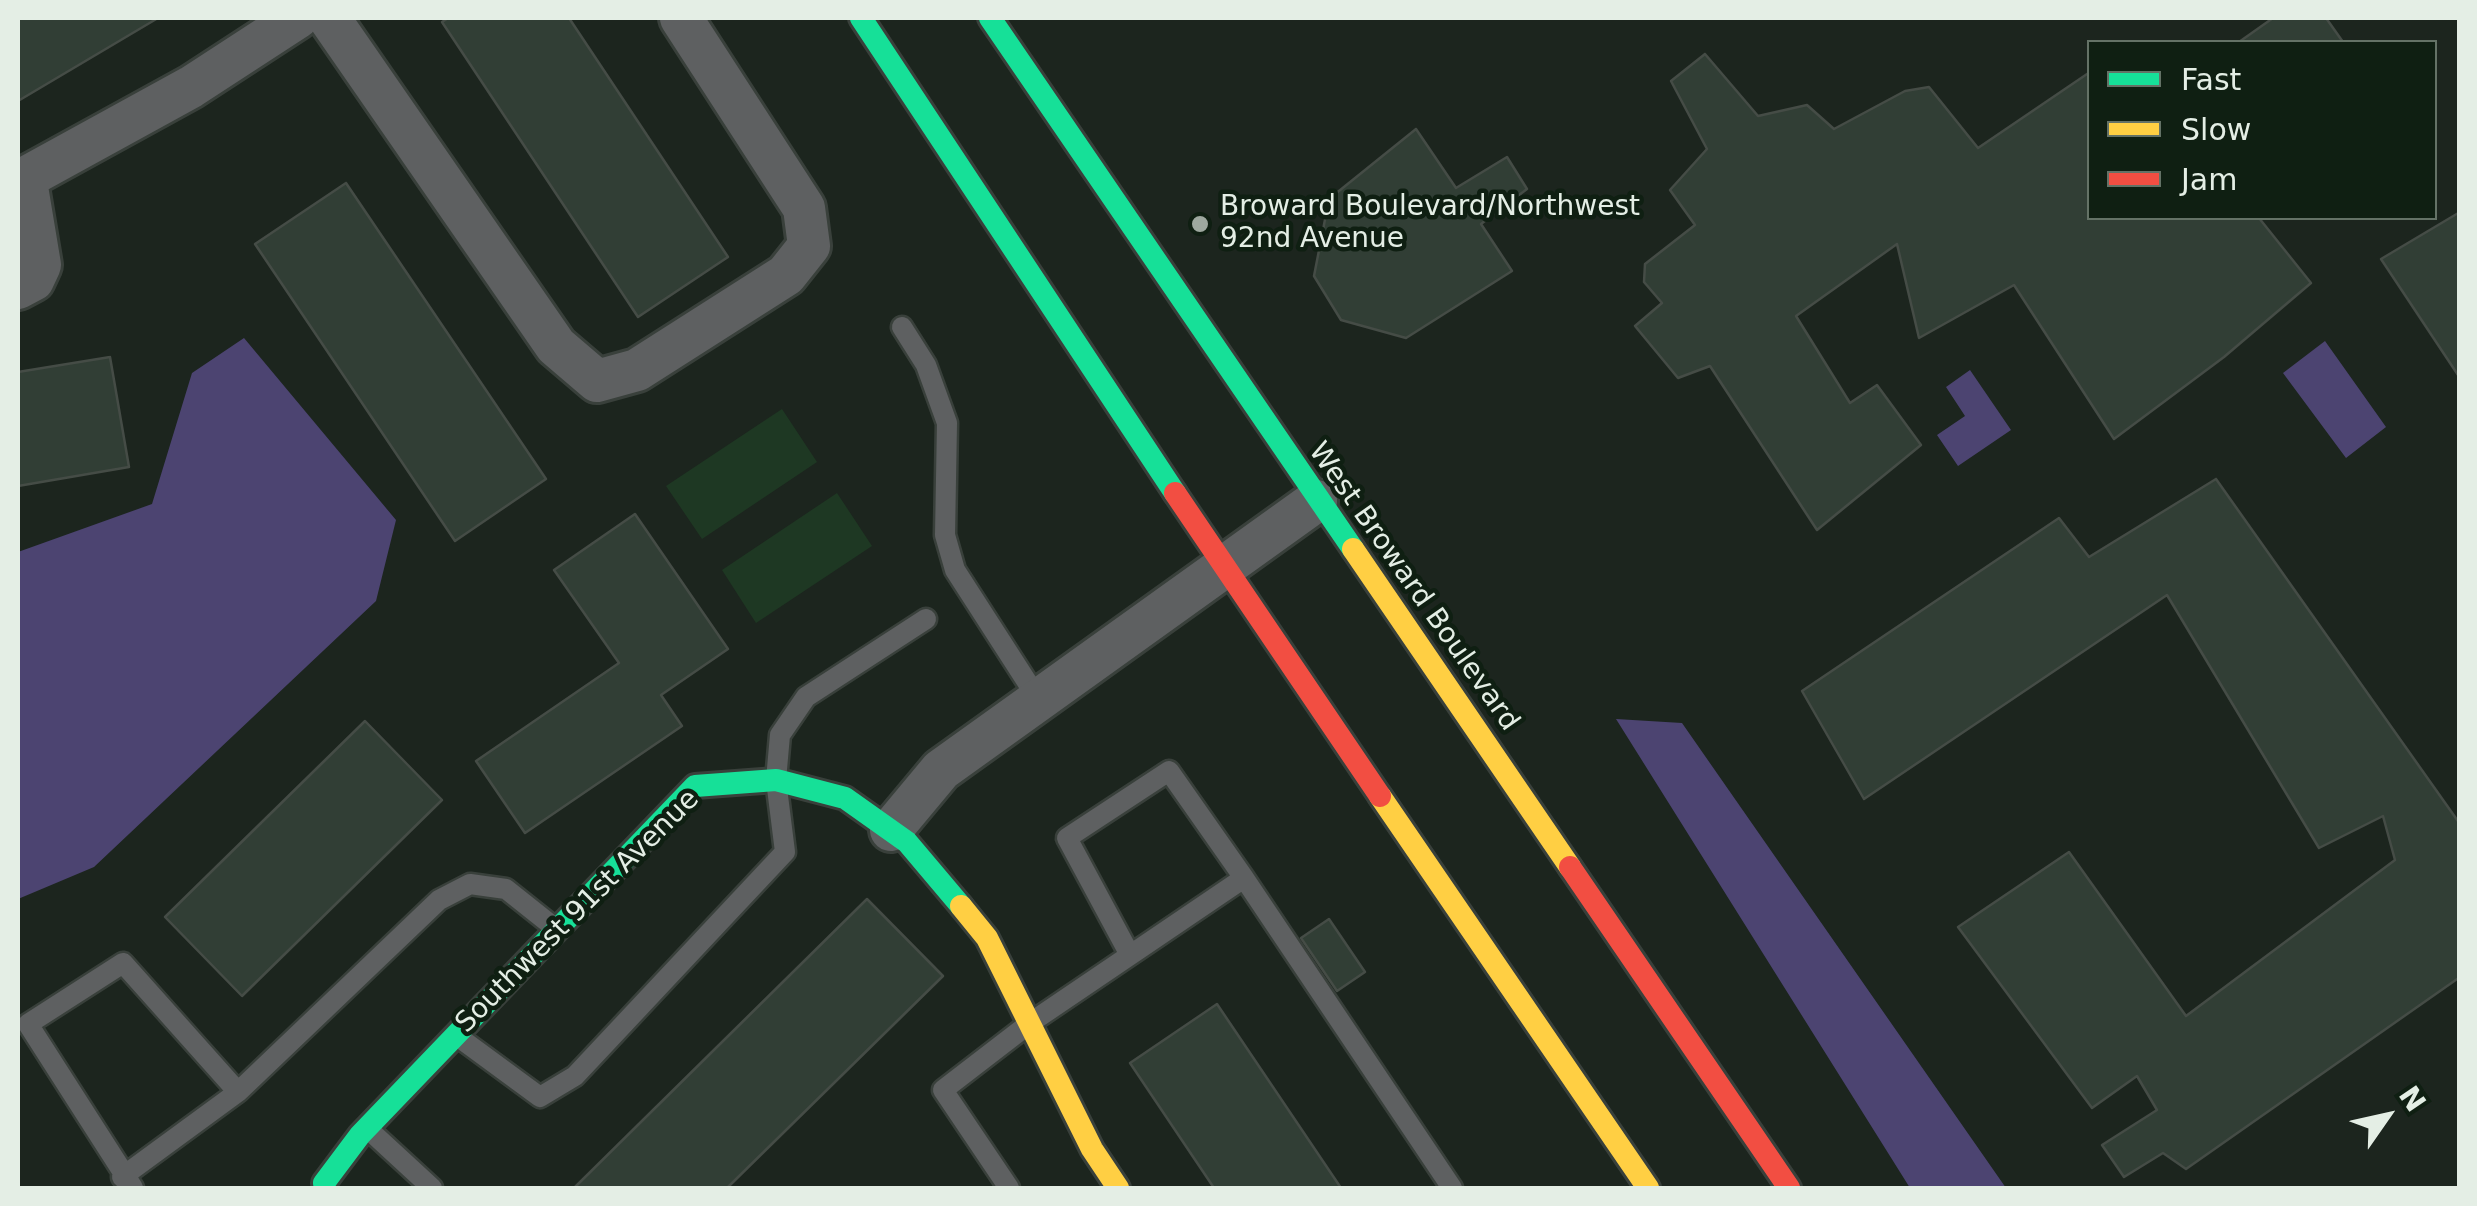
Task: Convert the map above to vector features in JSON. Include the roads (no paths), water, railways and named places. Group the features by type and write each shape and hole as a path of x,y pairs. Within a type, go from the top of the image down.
{"main road":[{"path":"861,18 1224,566 1648,1188"},
{"name":"West Broward Boulevard","path":"990,18 1316,501 1789,1188"},
{"name":"Southwest 91st Avenue","path":"325,1188 324,1183 367,1128 695,786 776,780 845,798 908,842 987,938 1092,1148 1118,1188"}],"street":[{"path":"18,288 34,280 40,266 22,182 191,86 297,18"},
{"path":"329,18 556,346 597,381 637,370 786,275 810,246 804,208 681,18"},
{"path":"891,830 941,770 1316,501"}],"lane":[{"path":"902,327 926,365 947,423 946,535 955,570 1038,699"},
{"path":"456,1035 540,1097 575,1076 785,852 776,780 780,735 806,697 926,619"},
{"path":"1130,955 1067,838 1169,771 1452,1188"},
{"path":"1009,1188 942,1090 1030,1023 1244,878"},
{"path":"238,1092 123,963 28,1024 127,1183 238,1092 439,900 470,884 506,889 557,930"},
{"path":"367,1128 432,1188"}],"place":[{"name":"Broward Boulevard/Northwest 92nd Avenue","path":"1200,224"}]}
